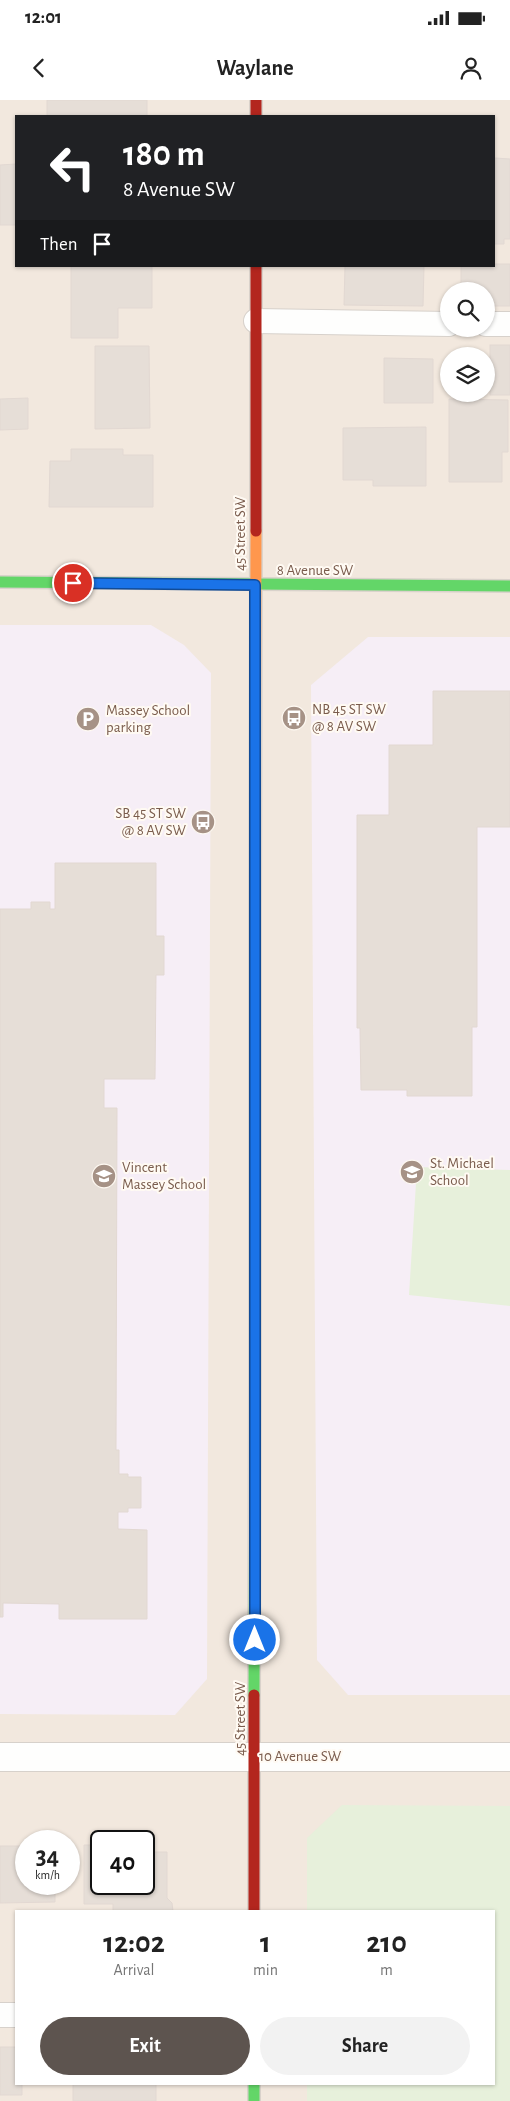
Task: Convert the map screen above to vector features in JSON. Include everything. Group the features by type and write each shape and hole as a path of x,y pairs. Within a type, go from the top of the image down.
{"street":[{"path":"256,100 256,115"},
{"name":"45 Street SW","path":"254,1910 256,267"},
{"name":"8 Avenue SW","path":"0,582 510,586"},
{"name":"10 Avenue SW","path":"0,1757 510,1757"},
{"path":"254,2085 254,2101"}],"lane":[{"path":"256,321 440,324"},
{"path":"495,324 510,324"},
{"path":"0,2015 15,2015"}],"shaded area":[{"path":"0,100 510,100 510,2101 0,2101"},
{"name":"Vincent Massey School","path":"0,625 151,625 184,645 211,673 207,1679 175,1715 0,1714"},
{"name":"St. Michael School","path":"368,637 510,637 510,1695 348,1695 317,1660 311,685"}],"green space":[{"path":"417,1167 510,1170 510,1306 409,1295"},
{"path":"342,1805 510,1806 510,2101 307,2101 307,2085 495,2085 495,1910 307,1910 307,1838"}],"building":[{"path":"47,100 147,100 147,115 47,115"},
{"path":"495,158 510,159 510,239 504,239 504,244 495,244"},
{"path":"15,164 15,225 0,225 0,165"},
{"path":"495,264 510,264 510,306 495,306 495,282 461,282 461,267 495,267"},
{"path":"71,267 152,267 152,308 118,308 118,338 71,338"},
{"path":"345,267 424,267 423,306 344,305"},
{"path":"490,345 510,345 510,395 495,395 495,347 490,347"},
{"path":"95,346 149,346 150,428 95,429"},
{"path":"384,358 433,359 433,403 384,403"},
{"path":"28,398 28,429 0,430 0,399"},
{"path":"495,400 508,400 508,452 502,452 502,482 449,482 449,402 495,402"},
{"path":"426,427 426,486 373,486 373,480 343,480 343,428"},
{"path":"71,449 123,449 123,455 153,455 153,507 49,507 50,461 71,461"},
{"path":"433,691 510,691 510,827 477,827 477,1027 472,1027 472,1096 407,1096 407,1090 361,1090 360,1028 357,1028 357,815 389,815 389,745 433,745"},
{"path":"55,863 156,863 156,936 164,936 164,975 156,975 155,1079 104,1079 104,1108 117,1108 116,1450 119,1450 119,1474 128,1474 128,1477 141,1477 141,1508 128,1508 128,1512 118,1512 118,1529 147,1530 147,1619 59,1619 59,1604 3,1603 3,1617 0,1617 0,909 31,909 31,902 50,902 50,909 55,909"},
{"path":"84,1845 90,1845 90,1895 155,1895 155,1852 167,1852 167,1898 172,1903 173,1910 113,1910 113,1904 84,1904"},
{"path":"0,1846 15,1846 15,1895 55,1895 55,1902 0,1903"},
{"path":"0,2047 15,2047 15,2085 22,2085 22,2095 0,2095"},
{"path":"73,2085 156,2085 156,2101 73,2101"}],"traffic: fast":[{"path":"0,582 510,586"},
{"path":"254,1695 255,1380"},
{"path":"254,2085 254,2101"}],"traffic: slow":[{"path":"255,910 256,531"},
{"path":"255,1143 255,1380"}],"traffic: jam":[{"path":"256,100 256,115"},
{"path":"256,267 256,531"},
{"path":"255,910 255,1143"},
{"path":"254,1695 254,1910"}],"place":[{"name":"NB 45 ST SW @ 8 AV SW","path":"294,718"},
{"name":"Massey School parking","path":"88,719"},
{"name":"SB 45 ST SW @ 8 AV SW","path":"203,822"},
{"name":"St. Michael School","path":"412,1172"},
{"name":"Vincent Massey School","path":"104,1176"}],"route":[{"path":"73,583 255,585 255,1640"}]}
